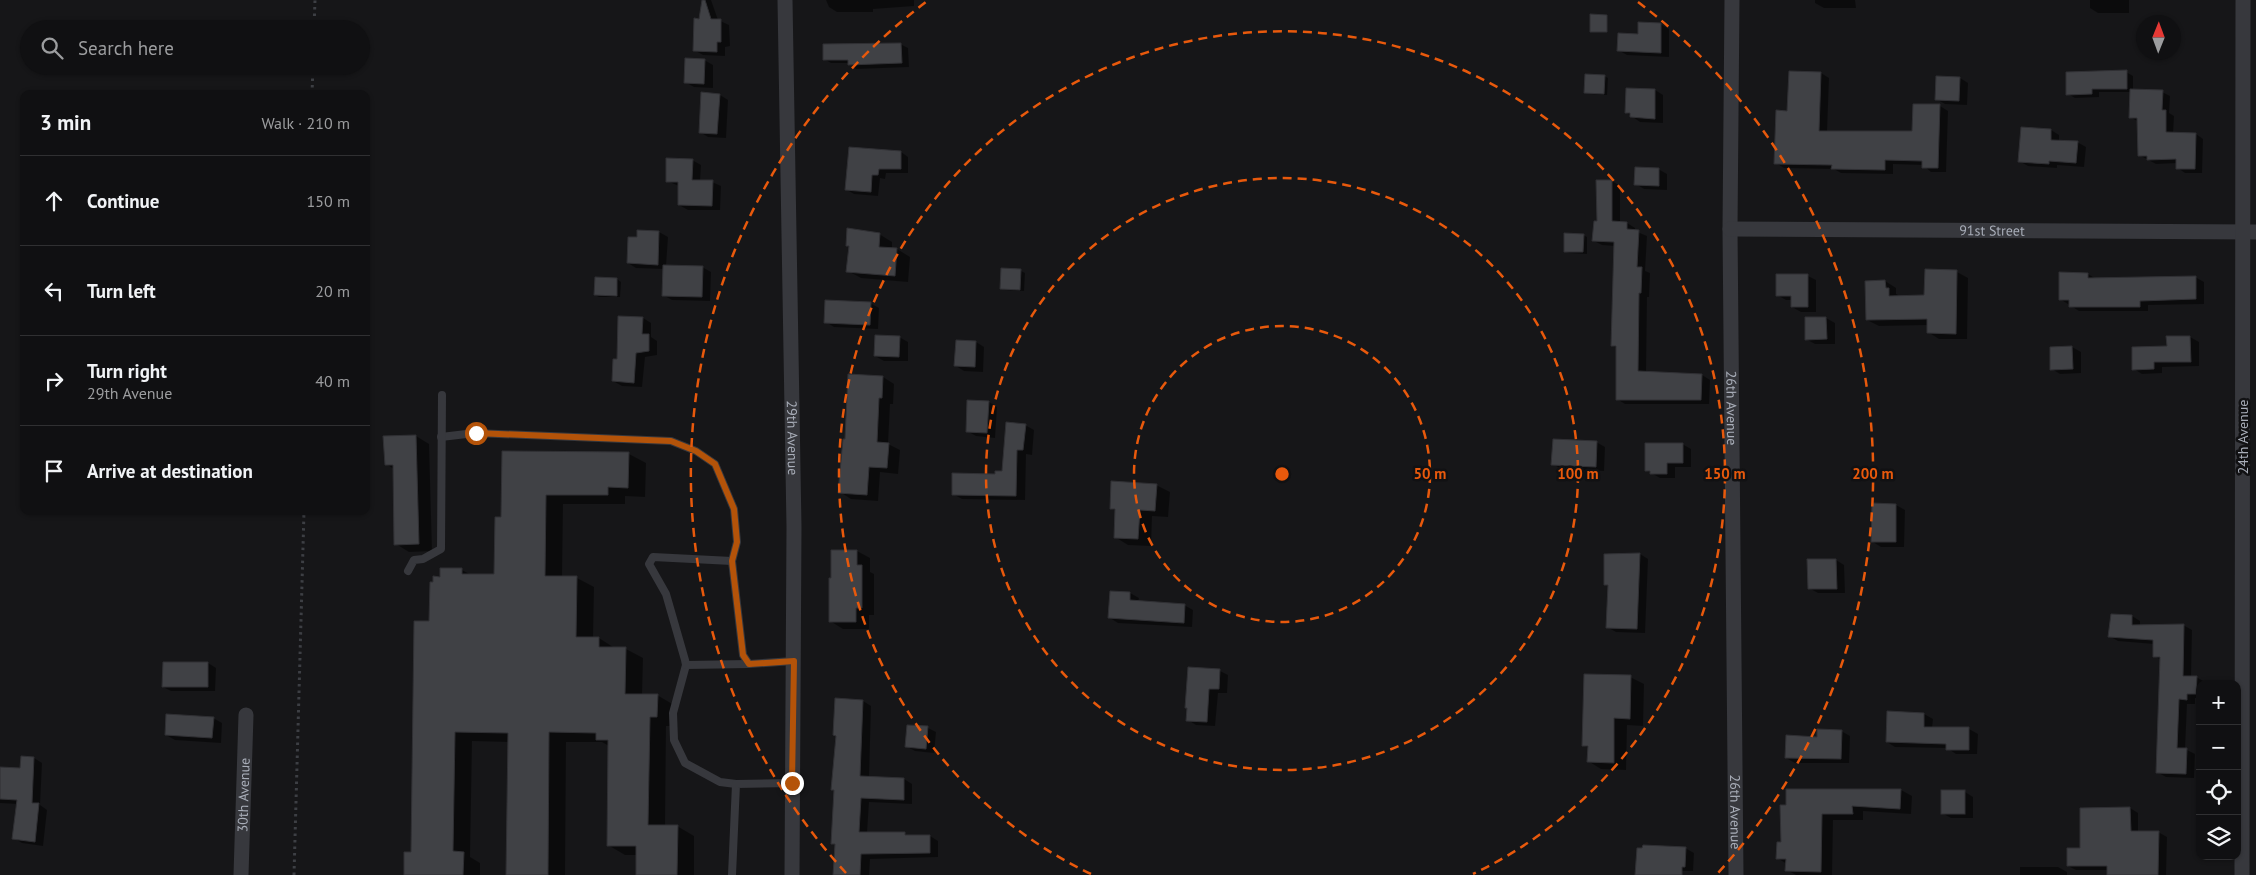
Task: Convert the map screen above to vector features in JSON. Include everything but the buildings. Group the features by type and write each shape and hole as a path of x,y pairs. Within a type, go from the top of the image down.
{"street":[{"name":"29th Avenue","path":"785,0 794,661 792,875"},
{"name":"26th Avenue","path":"1732,0 1730,228 1736,875"},
{"name":"24th Avenue","path":"2242,875 2249,232 2243,0"},
{"name":"91st Street","path":"1730,228 2249,232"},
{"name":"30th Avenue","path":"241,875 246,715"}],"lane":[{"path":"408,571 414,560 423,560 441,549 442,395"},
{"path":"441,437 476,433 671,441 696,451 715,464 734,509 737,542 732,561 743,655 749,664"},
{"path":"732,561 651,558 649,566 666,594 686,665 673,713 674,740 685,763 720,782 736,784 792,783"},
{"path":"686,665 794,661"},
{"path":"732,875 736,784"}],"path":[{"path":"314,20 315,0"},
{"path":"312,90 313,75"},
{"path":"294,875 304,515"}],"route":[{"path":"476,433 572,435 671,441 696,451 715,464 734,509 737,542 732,561 743,655 749,664 794,661 792,783"}]}
